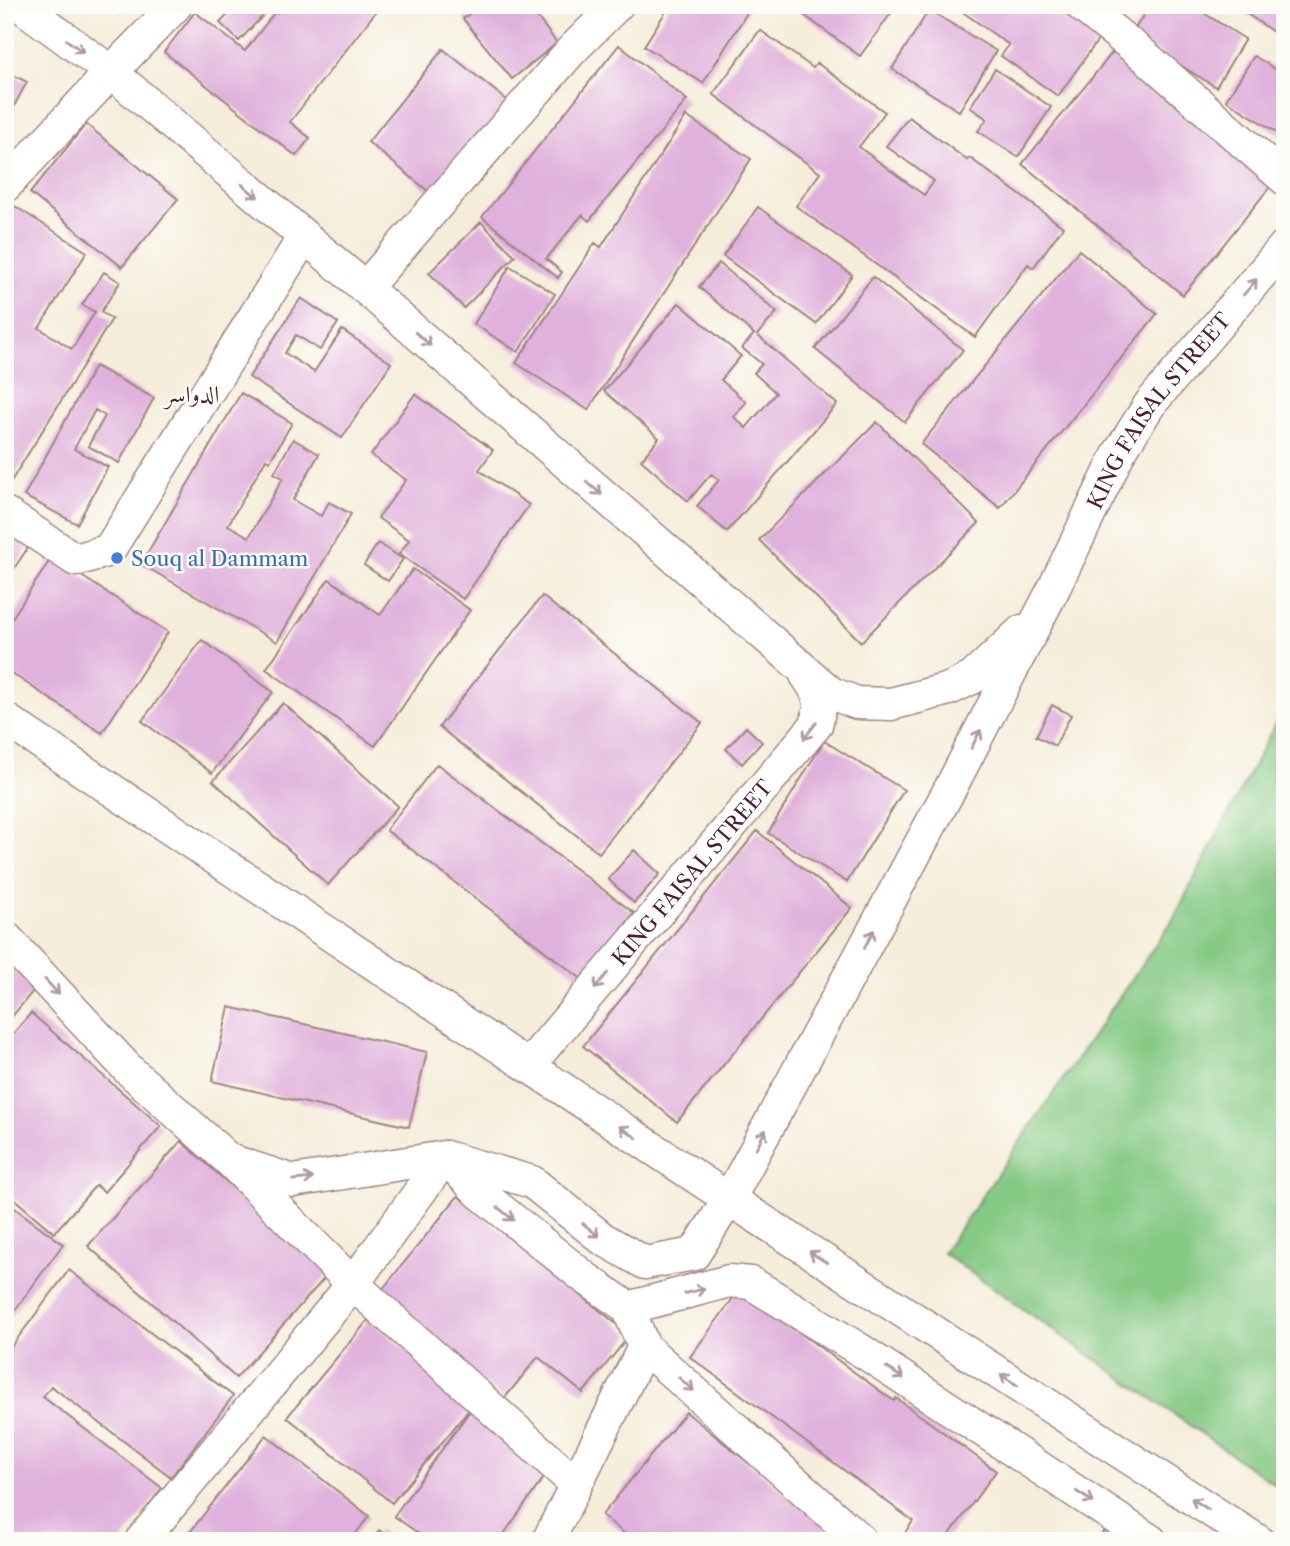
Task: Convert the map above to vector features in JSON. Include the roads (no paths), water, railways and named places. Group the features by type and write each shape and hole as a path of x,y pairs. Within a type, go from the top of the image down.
{"street":[{"path":"20,5 111,72 365,288 831,693 857,703 891,704 950,689 972,678 999,654 1028,625 1054,588"},
{"path":"5,186 176,5"},
{"path":"365,288 571,51 617,5"},
{"path":"1081,5 1146,57 1285,179"},
{"path":"5,513 76,560 109,551 304,237"},
{"name":"KING FAISAL STREET","path":"1054,588 1119,453 1150,404 1285,246"},
{"path":"229,1160 293,1181 445,1157 531,1182 603,1239 645,1263 694,1254 729,1199 951,787 1054,588"},
{"name":"KING FAISAL STREET","path":"529,1065 816,724 820,695 804,671"},
{"path":"5,719 729,1199 1258,1541"},
{"path":"5,937 130,1070 229,1160 353,1283 576,1484"},
{"path":"141,1541 353,1283 445,1157"},
{"path":"445,1157 480,1194 584,1277 628,1308 644,1346 861,1541"},
{"path":"628,1308 729,1281 751,1283 865,1353 1151,1541"},
{"path":"548,1541 644,1346"}],"place":[{"name":"Souq al Dammam","path":"117,558"}],"district":[{"name":"الدواسر","path":"192,394"}]}
